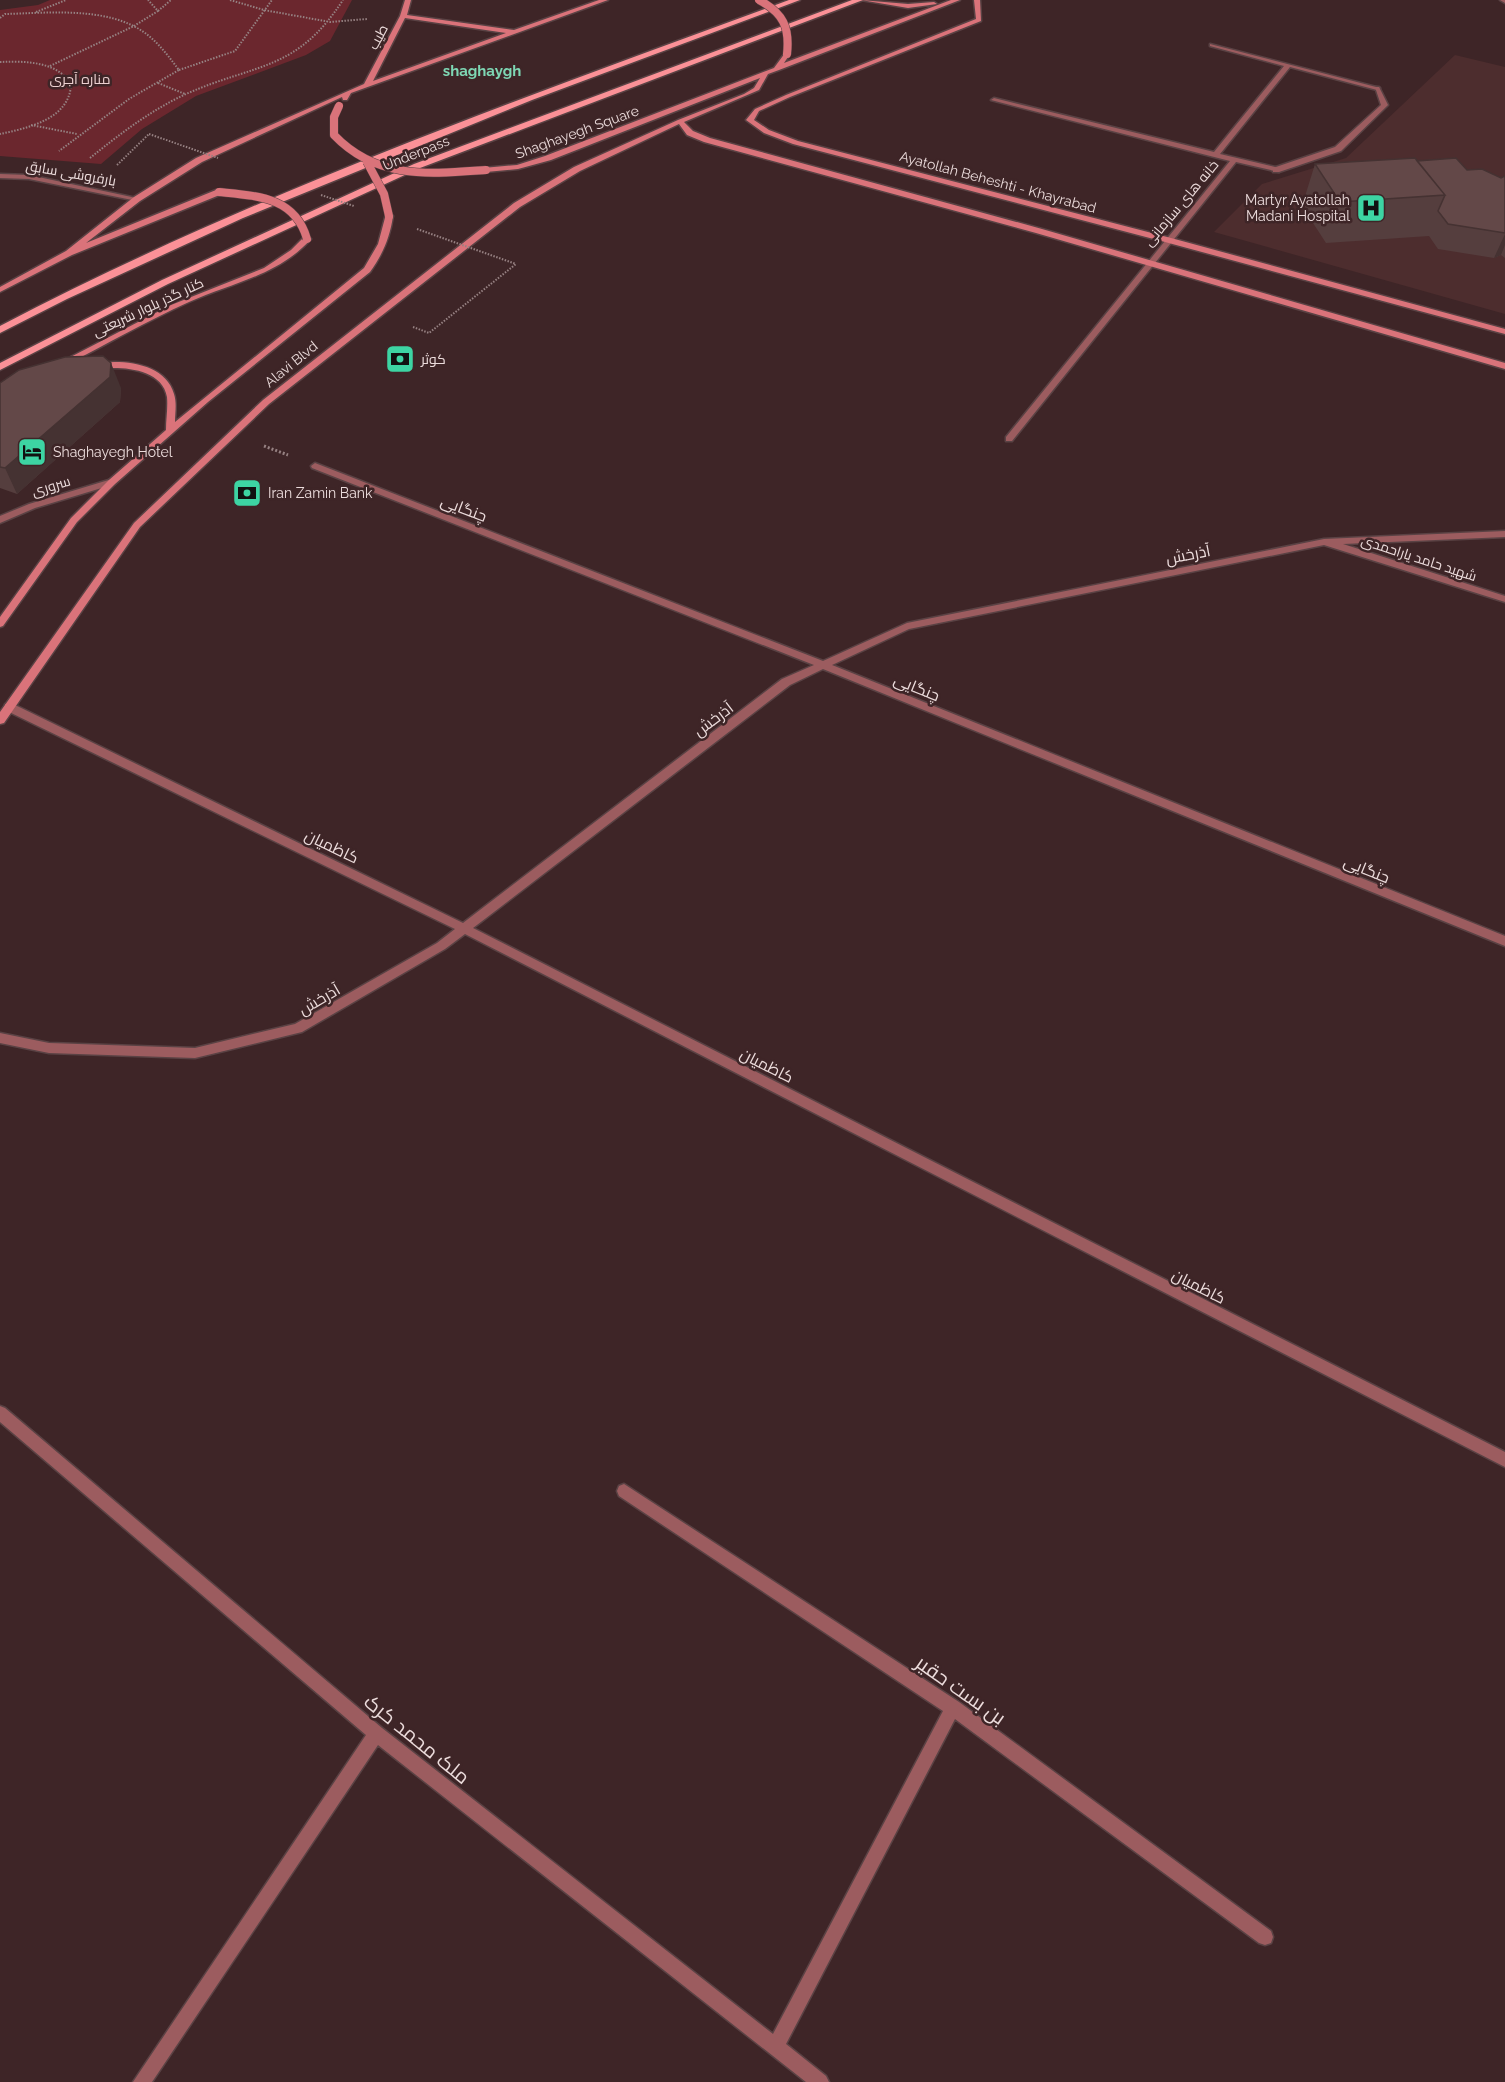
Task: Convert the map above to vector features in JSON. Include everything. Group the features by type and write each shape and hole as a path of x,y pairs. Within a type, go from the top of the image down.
{"main road":[{"name":"طیب","path":"367,85 403,16 408,0"},
{"path":"69,253 137,199 199,160 348,92 605,0"},
{"path":"759,0 777,11 789,27 791,35 787,54 776,69"},
{"name":"Underpass","path":"0,330 63,297 251,212 529,98 796,0"},
{"name":"Underpass","path":"0,367 155,286 417,166 859,0"},
{"path":"864,0 908,6 951,0"},
{"name":"Shaghayegh Square","path":"348,92 334,117 334,135 351,153 367,162 414,172 518,167 548,158 957,0"},
{"name":"Ayatollah Beheshti - Khayrabad","path":"977,0 979,20 788,96 757,110 750,120 759,129 774,135 826,150 1505,332"},
{"path":"403,16 515,32"},
{"name":"Alavi Blvd","path":"0,720 137,525 266,402 517,205 577,170 680,121 757,89 766,72"},
{"path":"680,121 690,134 707,140 1149,263 1505,366"},
{"name":"Alavi Blvd","path":"0,624 74,520 112,482 170,431 367,270 380,253 386,236 389,216 384,194 367,162"},
{"path":"0,290 69,253 219,192 265,199 288,207 301,219"},
{"name":"کنار گذر بلوار شریعتی","path":"74,368 54,370 191,299 258,276 291,256 307,239 301,219"},
{"path":"85,366 118,364 158,376 170,393 170,431"}],"street":[{"path":"994,100 1276,170 1338,149 1385,105 1377,88 1212,45"},
{"path":"1216,154 1288,66"},
{"name":"خانه های سازمانی","path":"1009,439 1235,159"},
{"name":"بارفروشی سابق","path":"0,176 29,177 137,199"},
{"name":"چنگایی","path":"315,466 823,665 1505,941"},
{"name":"سروری","path":"0,520 32,506 112,482"},
{"name":"آذرخش","path":"0,1038 49,1048 195,1053 298,1028 441,946 786,682 907,626 1324,542 1505,534"},
{"name":"شهید حامد یاراحمدی","path":"1324,542 1505,599"},
{"name":"کاظمیان","path":"9,707 463,928 1505,1460"},
{"name":"ملک محمد کرک","path":"0,1413 376,1734 820,2082"},
{"name":"بن بست حقیر","path":"624,1491 953,1708 1265,1937"},
{"path":"775,2048 953,1708"},
{"path":"142,2082 376,1734"}],"path":[{"path":"34,13 66,0"},
{"path":"148,0 158,11"},
{"path":"50,67 135,26 171,0"},
{"path":"230,0 264,10 330,22 403,16"},
{"path":"29,177 78,135 157,83 179,70 235,51 272,0"},
{"path":"58,183 115,139 185,94 288,58 312,42 330,22 343,0"},
{"path":"0,18 5,14 74,13 135,26 164,50 179,70"},
{"path":"0,62 29,62 64,73 71,83 72,94 65,105 51,116 32,125 0,134"},
{"path":"157,83 185,94"},
{"path":"32,125 78,135"},
{"path":"115,166 149,134 227,162"},
{"path":"316,193 360,209"},
{"path":"416,228 516,264 429,333"},
{"path":"233,433 315,466"}],"shaded area":[{"name":"Martyr Ayatollah Madani Hospital","path":"1455,55 1505,67 1505,314 1214,232 1262,184 1346,158"}],"green space":[{"name":"مناره آجری","path":"50,0 352,0 330,41 306,55 196,96 142,129 101,164 0,156 0,10 38,5"}],"building":[{"path":"1415,158 1445,195 1340,202 1315,164"},
{"path":"1456,158 1467,170 1482,169 1501,178 1505,176 1505,233 1448,224 1438,211 1445,195 1417,161"},
{"path":"103,356 111,363 110,377 5,468 0,467 0,383 19,370 65,357"}],"place":[{"name":"Martyr Ayatollah Madani Hospital","path":"1371,208"},
{"name":"کوثر","path":"400,359"},
{"name":"Shaghayegh Hotel","path":"32,452"},
{"name":"Iran Zamin Bank","path":"247,493"}],"district":[{"name":"shaghaygh","path":"482,71"}]}
